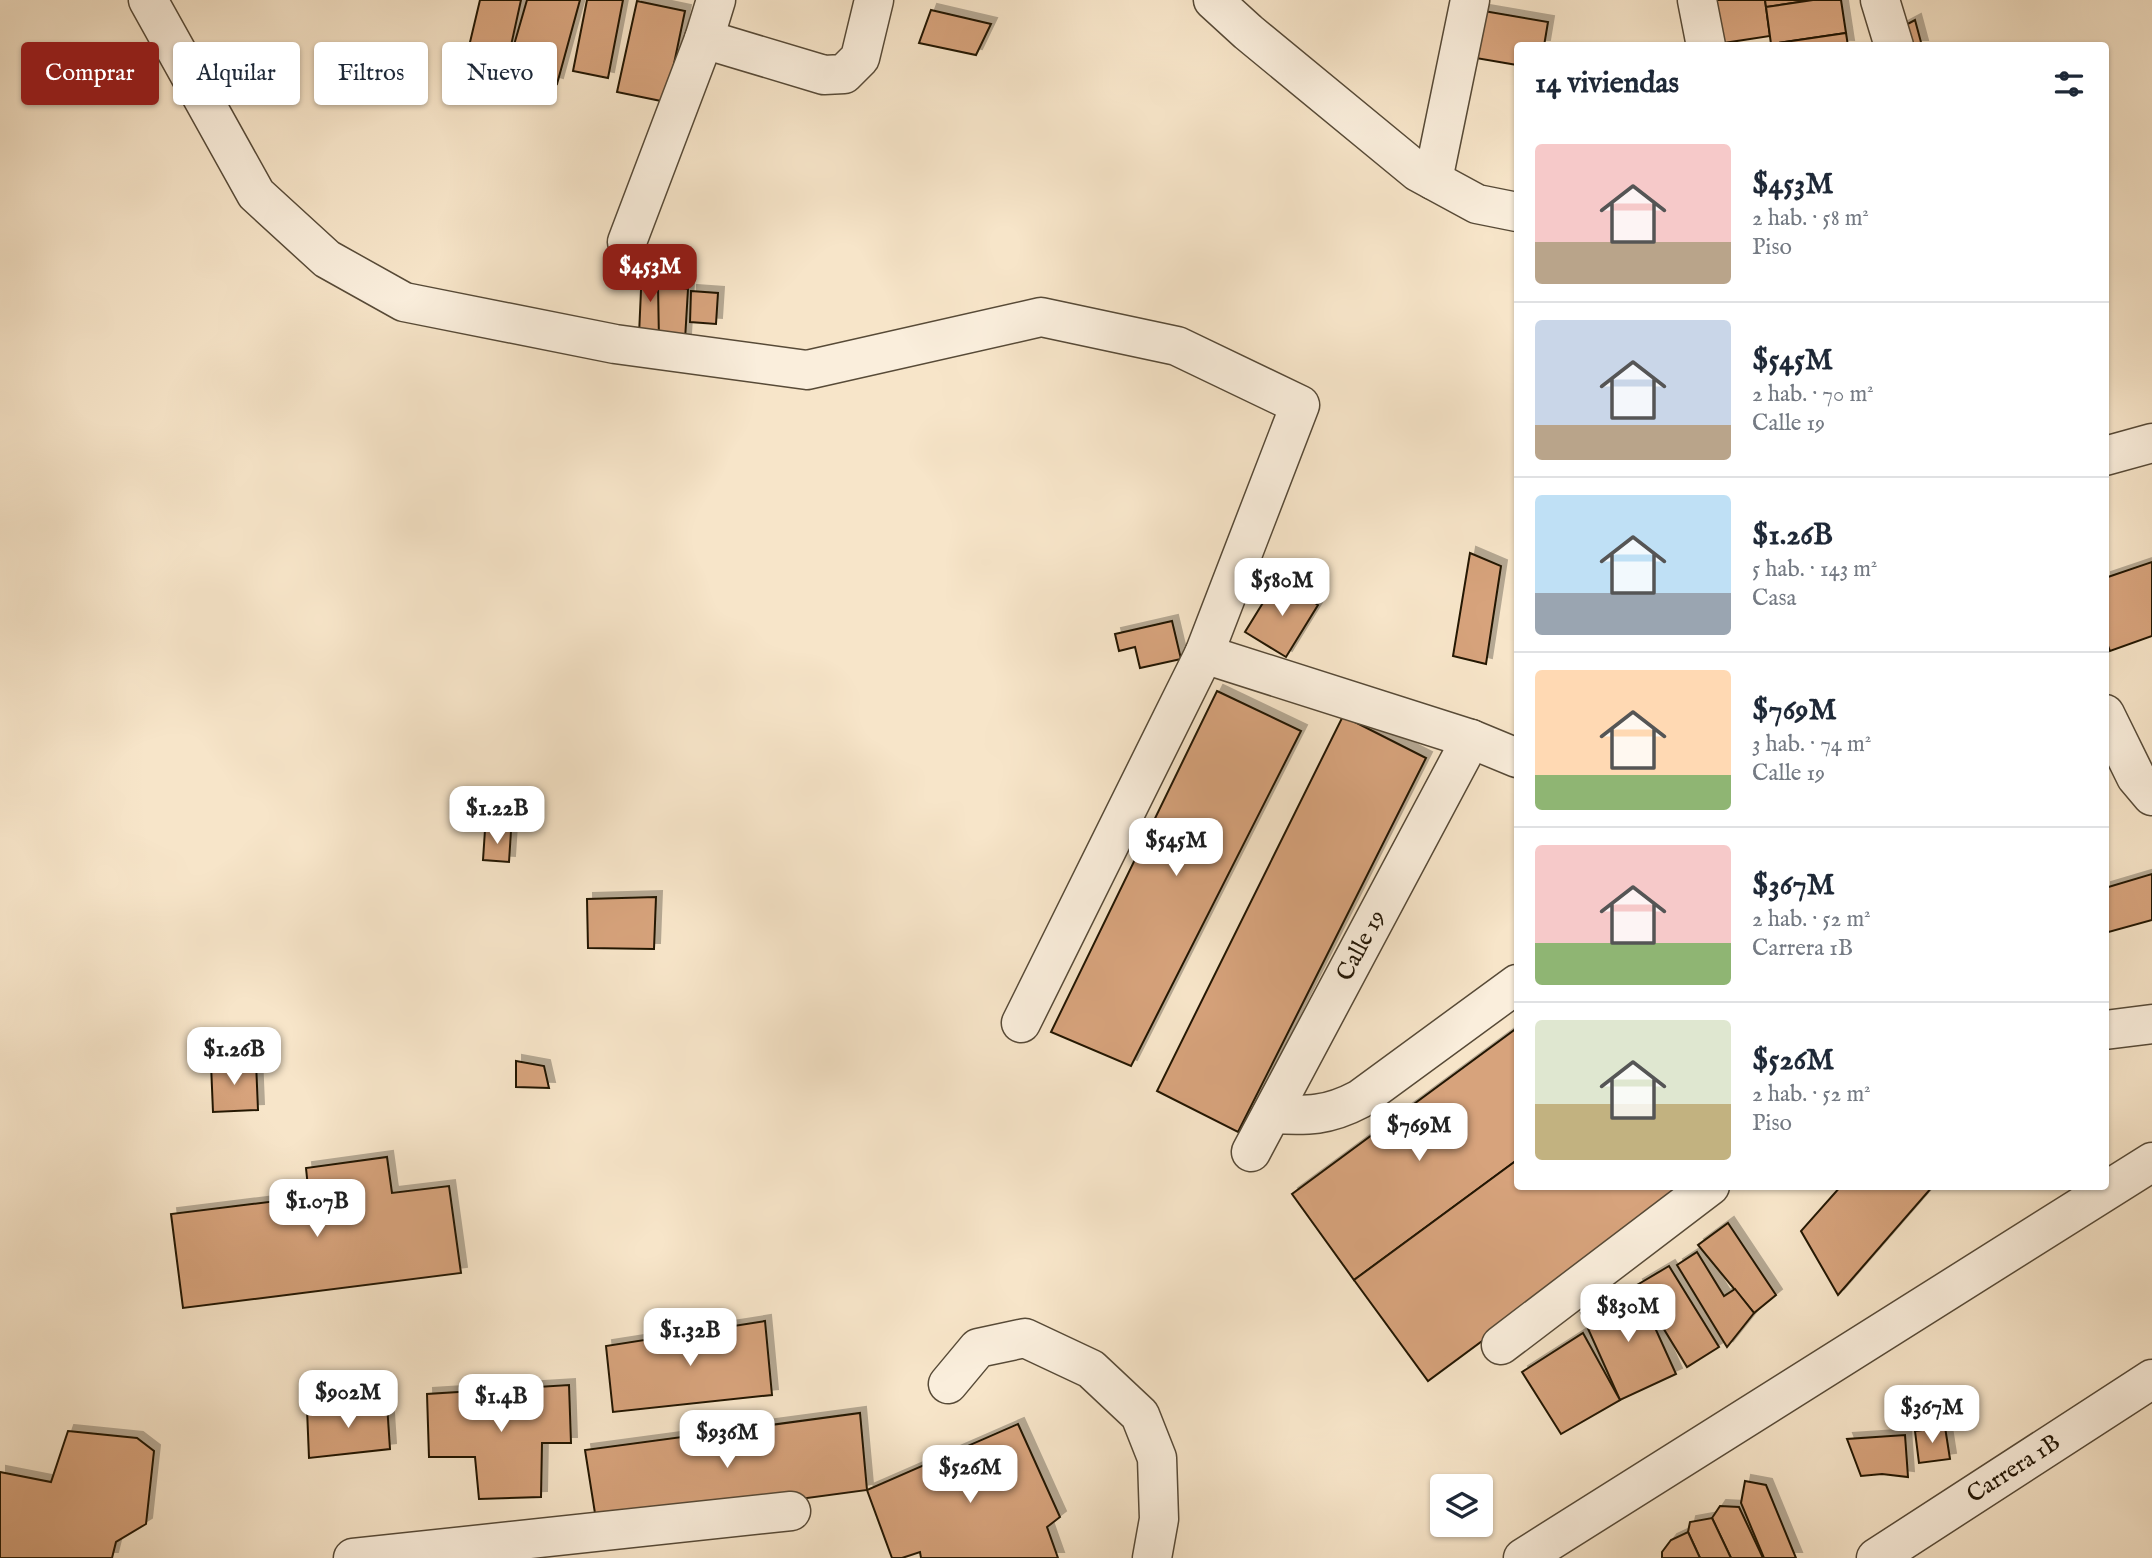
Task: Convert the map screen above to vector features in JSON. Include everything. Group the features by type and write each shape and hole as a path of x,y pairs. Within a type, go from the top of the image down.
{"street":[{"path":"148,0 256,194 327,259 404,302 615,344 807,370 1041,317 1177,345 1300,405 1204,654 1021,1023"},
{"path":"626,242 704,39 716,0"},
{"path":"704,39 824,75 844,74 860,58 874,0"},
{"path":"1213,0 1418,172 1478,204 1514,211"},
{"path":"1433,180 1470,0"},
{"path":"1697,0 1705,42"},
{"path":"1880,0 1893,42"},
{"path":"2109,455 2152,443"},
{"path":"1204,654 1471,739 1514,757"},
{"path":"2109,722 2136,777 2152,796"},
{"name":"Calle 19","path":"1251,1152 1471,739"},
{"path":"1272,1114 1311,1116 1338,1111 1360,1099 1514,986"},
{"path":"2109,1029 2152,1024"},
{"path":"2109,1189 2152,1162"},
{"path":"1501,1345 1705,1190"},
{"path":"1523,1558 2108,1190"},
{"path":"948,1384 978,1348 1025,1338 1091,1369 1140,1415 1157,1458 1159,1519 1152,1558"},
{"name":"Carrera 1B","path":"1876,1558 2152,1380"},
{"path":"353,1558 791,1511"}],"building":[{"path":"480,0 521,0 512,42 470,42"},
{"path":"527,0 580,0 557,84 557,42 515,42"},
{"path":"587,0 623,0 608,78 573,71"},
{"path":"1710,0 1765,0 1770,36 1717,42"},
{"path":"1765,0 1805,0 1806,1 1766,7"},
{"path":"1813,0 1841,0 1846,33 1771,42 1766,7"},
{"path":"637,1 685,11 666,102 617,92"},
{"path":"931,10 991,24 976,55 919,43"},
{"path":"1478,10 1548,22 1545,42 1514,42 1514,64 1470,57"},
{"path":"1915,20 1921,42 1908,42 1902,27"},
{"path":"1846,33 1847,42 1785,42"},
{"path":"642,268 659,269 659,340 639,335"},
{"path":"658,287 688,289 685,340 659,340"},
{"path":"691,291 718,293 716,324 690,322"},
{"path":"1470,553 1501,566 1486,664 1453,656"},
{"path":"2152,562 2152,636 2110,651 2109,648 2109,577"},
{"path":"1277,580 1318,605 1286,657 1245,632"},
{"path":"1172,621 1181,659 1140,668 1135,647 1119,651 1115,634"},
{"path":"1217,691 1301,731 1131,1066 1051,1032"},
{"path":"1343,716 1426,758 1238,1132 1157,1091"},
{"path":"485,830 511,831 509,862 483,860"},
{"path":"2152,874 2152,920 2109,932 2109,887"},
{"path":"656,897 654,949 588,948 587,899"},
{"path":"1514,1030 1514,1162 1354,1280 1292,1194"},
{"path":"516,1061 544,1066 549,1088 516,1087"},
{"path":"256,1062 258,1110 213,1112 211,1064"},
{"path":"387,1157 392,1193 449,1186 461,1273 183,1308 171,1214 309,1197 306,1168"},
{"path":"1514,1162 1514,1190 1687,1190 1428,1381 1354,1280"},
{"path":"1837,1190 1930,1190 1838,1295 1801,1231"},
{"path":"1728,1223 1776,1295 1754,1313 1698,1245"},
{"path":"1697,1252 1724,1296 1735,1289 1754,1313 1727,1347 1677,1265"},
{"path":"1669,1266 1719,1347 1687,1367 1637,1285"},
{"path":"1637,1288 1676,1374 1620,1400 1581,1313"},
{"path":"765,1321 772,1395 613,1412 606,1346"},
{"path":"1583,1333 1620,1400 1561,1434 1522,1372"},
{"path":"569,1385 571,1443 542,1443 541,1497 479,1499 475,1457 429,1457 427,1394"},
{"path":"387,1404 390,1449 309,1458 307,1409"},
{"path":"860,1413 867,1490 597,1526 585,1450"},
{"path":"1018,1424 1060,1517 1047,1527 1058,1558 921,1558 920,1552 892,1558 867,1490"},
{"path":"1945,1427 1950,1459 1919,1463 1915,1431"},
{"path":"68,1431 137,1438 154,1451 146,1524 116,1542 112,1558 0,1558 0,1472 51,1482"},
{"path":"1905,1435 1908,1477 1882,1474 1861,1476 1847,1439"},
{"path":"1745,1481 1766,1485 1796,1558 1764,1558 1741,1503"},
{"path":"1720,1506 1739,1507 1763,1558 1731,1558 1712,1518"},
{"path":"1712,1518 1731,1558 1700,1558 1688,1532 1690,1522"},
{"path":"1688,1532 1700,1558 1662,1558 1662,1552 1671,1540"}]}
